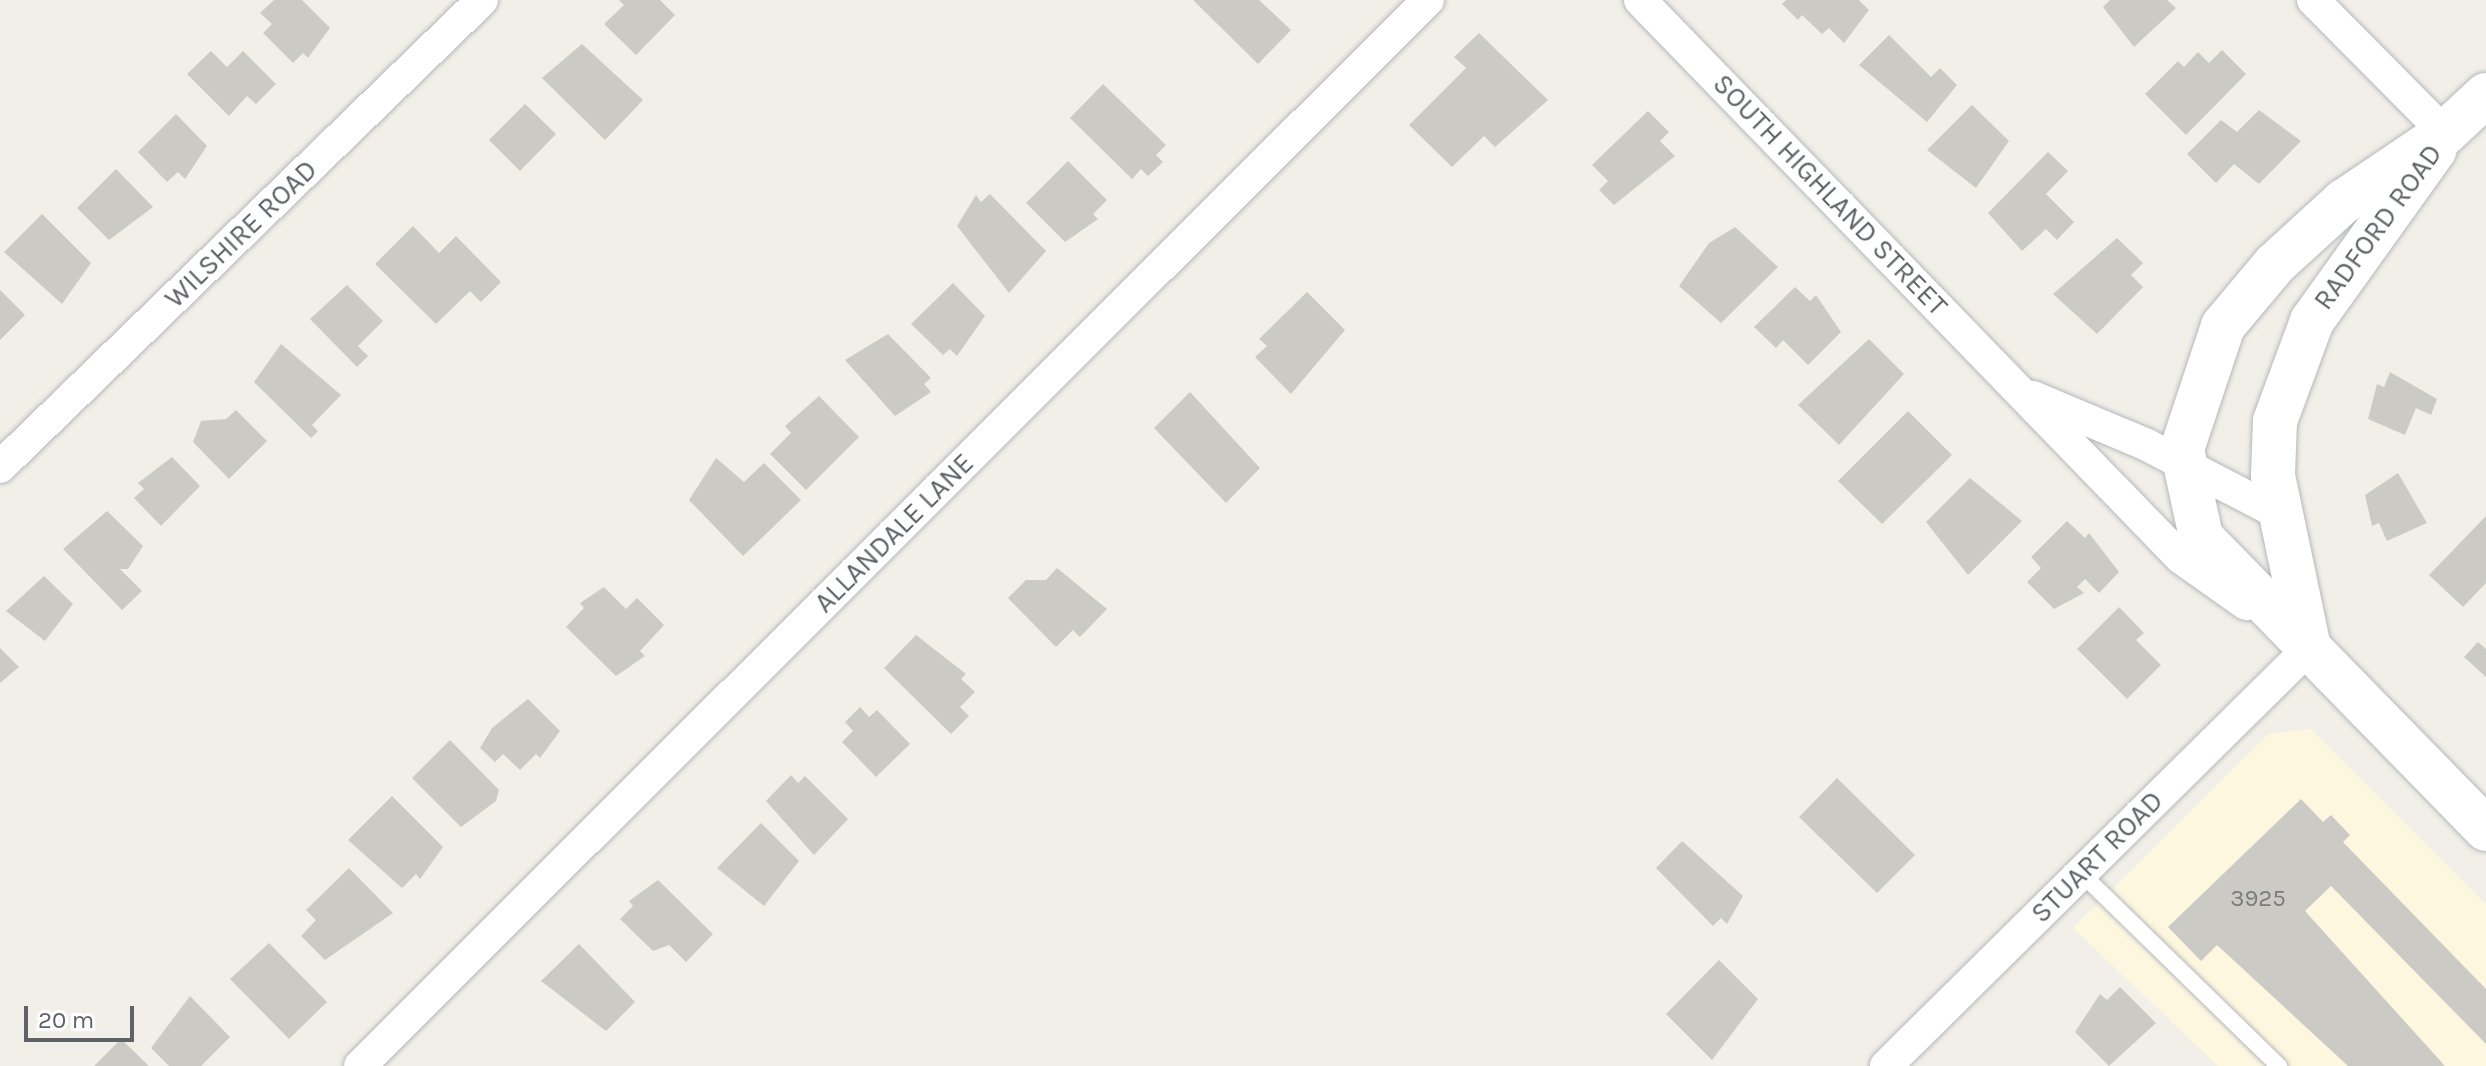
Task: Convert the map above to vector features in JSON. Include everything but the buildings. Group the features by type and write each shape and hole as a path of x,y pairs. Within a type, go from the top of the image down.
{"main road":[{"name":"RADFORD ROAD","path":"2309,648 2201,537 2185,466 2191,408 2223,326 2275,264 2344,201 2445,133 2486,95"},
{"name":"RADFORD ROAD","path":"2309,648 2280,514 2275,421 2288,371 2344,268 2384,227 2445,133"},
{"name":"SOUTH HIGHLAND STREET","path":"2309,648 2486,829"}],"street":[{"name":"WILSHIRE ROAD","path":"0,467 482,0"},
{"name":"ALLANDALE LANE","path":"360,1066 1428,0"},
{"name":"SOUTH HIGHLAND STREET","path":"1640,0 2181,558 2309,648"},
{"path":"2313,0 2445,133"},
{"name":"SOUTH HIGHLAND STREET","path":"2019,391 2185,466 2280,514"},
{"name":"STUART ROAD","path":"1886,1066 2309,648"}],"lane":[{"path":"2081,873 2279,1066"}],"shaded area":[{"path":"2311,729 2486,904 2486,1066 2218,1066 2073,928 2268,734"}]}
